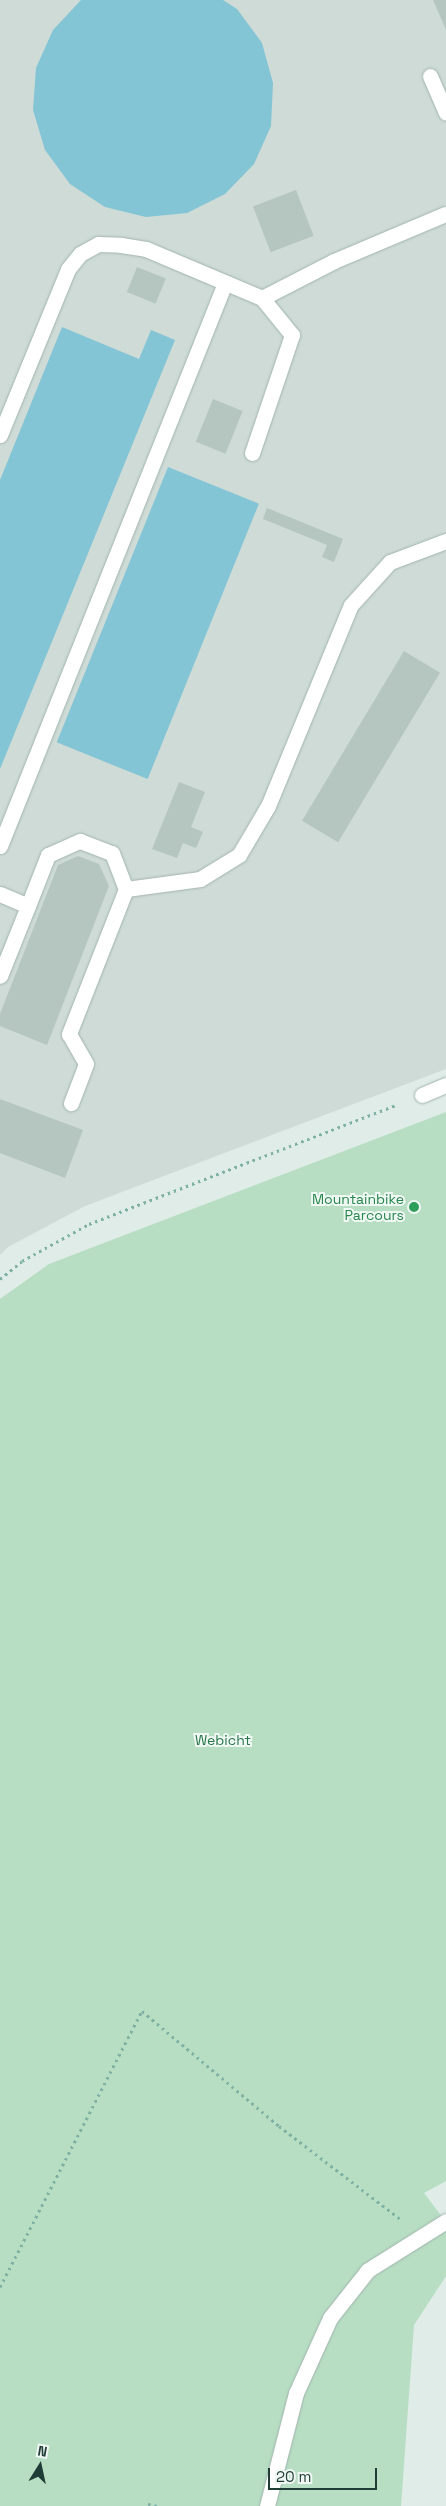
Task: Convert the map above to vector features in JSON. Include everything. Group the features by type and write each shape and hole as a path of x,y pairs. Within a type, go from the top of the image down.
{"street":[{"path":"430,76 446,113"},
{"path":"262,298 334,261 446,215"},
{"path":"0,435 68,269 80,254 98,244 122,245 146,249 262,298 292,335 252,453"},
{"path":"0,846 225,282"},
{"path":"126,889 200,879 239,855 268,806 351,605 390,562 446,541"},
{"path":"0,976 48,854 80,841 112,853 126,889 69,1034 86,1064 71,1103"},
{"path":"0,894 28,906"},
{"path":"422,1095 446,1085"},
{"path":"267,2506 296,2392 330,2318 368,2270 446,2221"}],"path":[{"path":"0,1279 22,1261 89,1224 422,1095"},
{"path":"0,2287 142,2011 279,2126 423,2236"},
{"path":"148,2504 158,2506"}],"shaded area":[{"path":"0,0 446,0 446,1069 85,1206 8,1247 0,1255"}],"green space":[{"name":"Webicht","path":"446,1112 446,2181 424,2193 446,2222 446,2276 414,2325 401,2506 0,2506 0,1299 49,1264"}],"water":[{"path":"81,0 223,0 237,9 262,43 273,83 271,126 254,164 225,194 187,213 146,217 105,207 70,184 45,150 33,110 36,68 53,30"},
{"path":"62,327 139,359 151,330 175,340 0,769 0,480"},
{"path":"168,467 259,504 148,779 57,742"}],"building":[{"path":"433,0 446,0 446,30"},
{"path":"296,190 314,236 271,252 253,206"},
{"path":"137,267 166,279 156,304 127,292"},
{"path":"213,399 243,411 225,454 196,442"},
{"path":"267,508 343,539 334,562 322,557 327,545 263,519"},
{"path":"404,651 440,673 338,842 302,821"},
{"path":"179,782 205,792 191,827 203,832 196,848 183,843 177,858 152,849"},
{"path":"78,856 99,864 109,886 47,1045 0,1026 0,1014 58,865"},
{"path":"0,1099 83,1130 65,1178 0,1153"}],"place":[{"name":"Mountainbike Parcours","path":"414,1207"}]}
